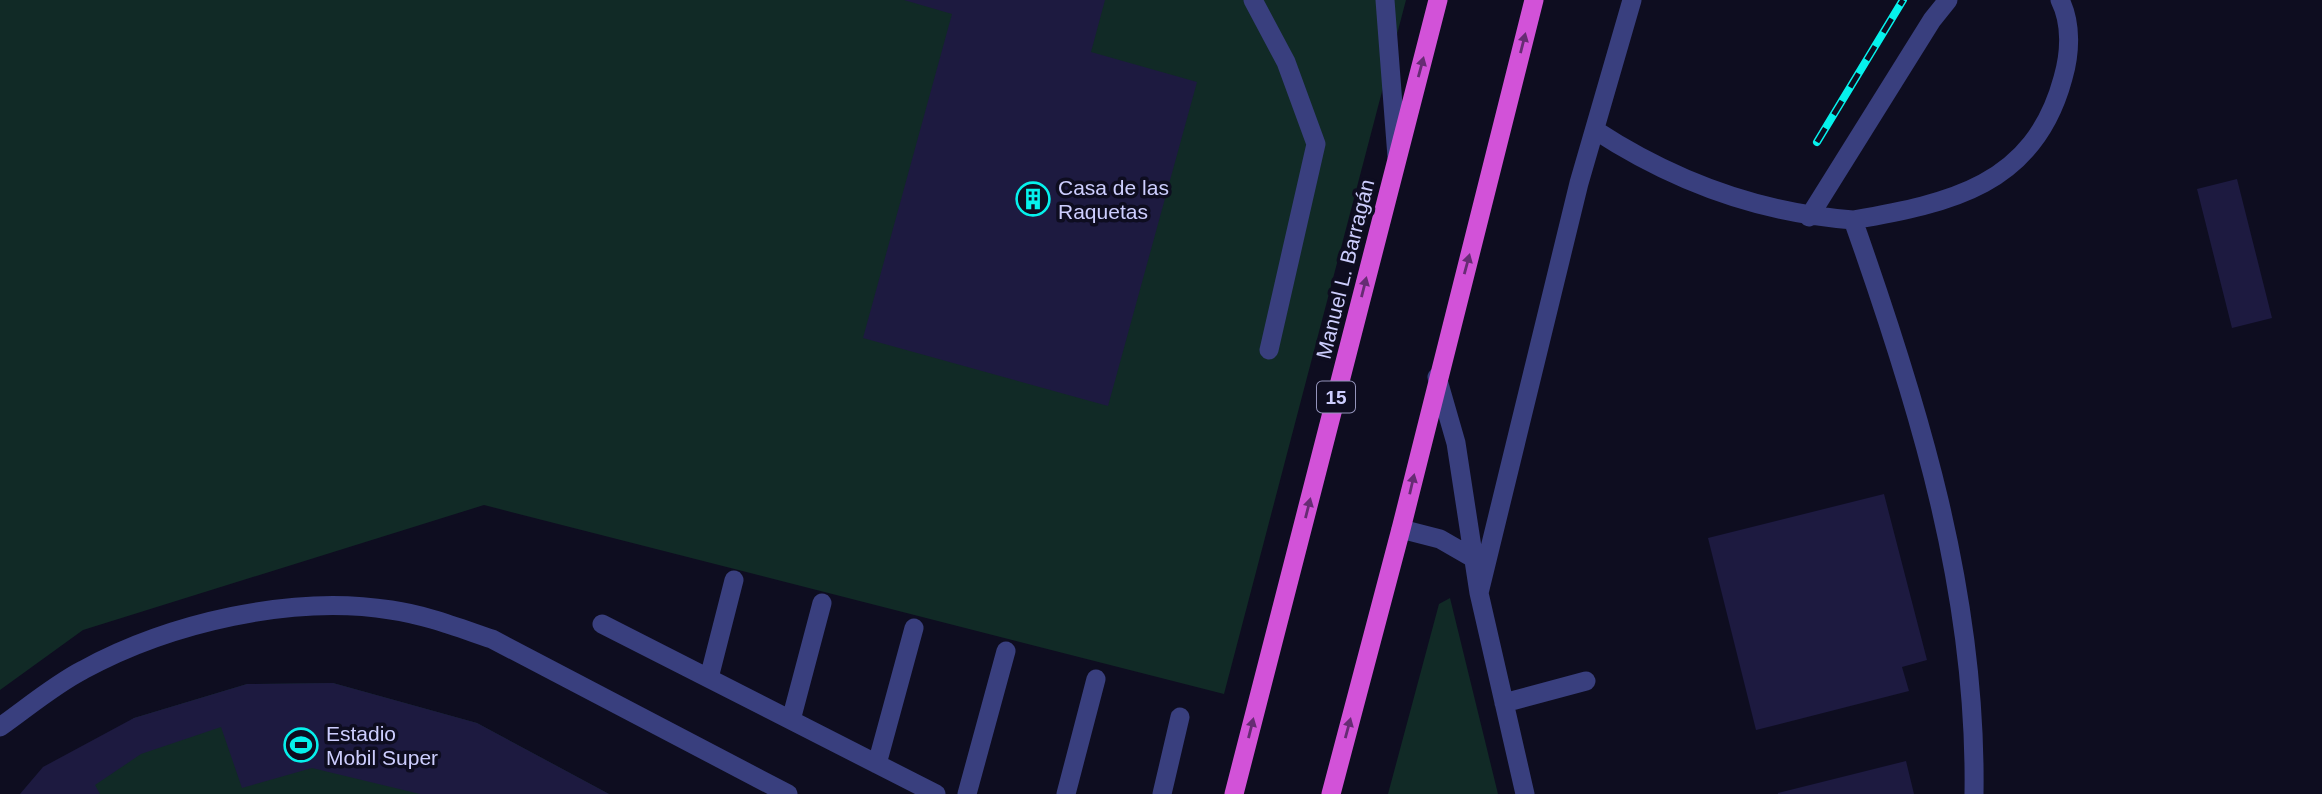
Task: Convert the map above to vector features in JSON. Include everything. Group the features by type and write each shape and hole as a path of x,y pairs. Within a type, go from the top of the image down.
{"highway":[{"name":"Manuel L. Barragán","path":"1234,794 1438,0"},
{"path":"1331,794 1401,529 1437,377 1534,0"}],"lane":[{"path":"1253,0 1286,62 1316,144 1269,350"},
{"path":"1385,0 1397,159"},
{"path":"1479,593 1523,402 1632,0"},
{"path":"1809,216 1925,30 1948,0"},
{"path":"1595,130 1636,157 1684,179 1730,196 1809,216 1853,220 1916,209 1963,194 1993,177 2034,144 2048,120 2066,69 2068,26 2060,0"},
{"path":"1853,220 1933,465 1955,571 1969,663 1975,740 1974,794"},
{"path":"1437,377 1456,443 1479,593 1525,794"},
{"path":"1401,529 1440,539 1473,558"},
{"path":"709,678 734,580"},
{"path":"791,720 822,603"},
{"path":"0,727 81,671 137,643 233,617 289,609 344,606 390,610 445,623 492,639 788,794"},
{"path":"602,624 936,794"},
{"path":"877,764 914,628"},
{"path":"967,794 1006,651"},
{"path":"1066,794 1096,678"},
{"path":"1504,703 1586,681"},
{"path":"1161,794 1180,717"}],"green space":[{"path":"0,0 1406,0 1224,694 484,505 83,630 0,690"},
{"path":"1450,598 1498,794 1388,794 1439,604"},
{"name":"Estadio Mobil Super","path":"333,683 477,723 609,794 20,794 134,718 247,684"}],"building":[{"name":"Casa de las Raquetas","path":"904,0 1105,0 1091,52 1197,82 1108,406 863,338 952,14"},
{"path":"2237,179 2272,318 2232,328 2197,189"},
{"path":"1884,494 1927,660 1902,667 1909,691 1756,730 1708,538"},
{"name":"Estadio Mobil Super","path":"333,683 477,723 609,794 420,794 312,768 242,788 221,727 141,754 95,785 100,794 20,794 43,767 134,718 247,684"},
{"path":"1906,761 1914,794 1778,794 1778,793"}],"railway":[{"path":"1817,142 1903,0"}],"place":[{"name":"Casa de las Raquetas","path":"1033,199"},
{"name":"Estadio Mobil Super","path":"301,745"}]}
